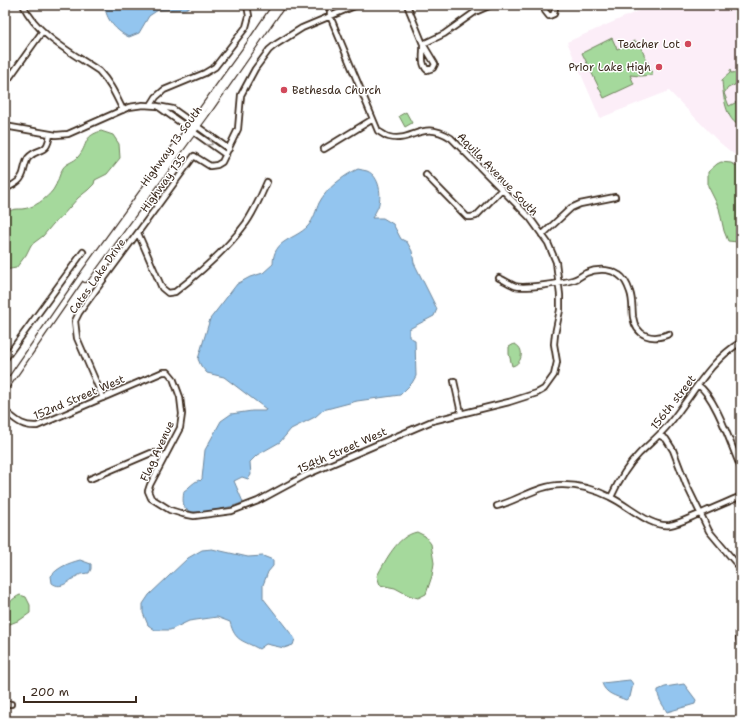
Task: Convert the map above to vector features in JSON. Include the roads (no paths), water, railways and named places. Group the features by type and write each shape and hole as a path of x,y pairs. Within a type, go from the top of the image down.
{"main road":[{"name":"Highway 13 South","path":"5,388 71,295 105,253 276,5"},
{"name":"Highway 13 South","path":"195,124 268,27 282,5"}],"street":[{"path":"23,5 31,19 42,32 99,71 111,85 123,110"},
{"path":"151,106 156,96 164,90 205,73 215,67 246,27 250,16 247,5"},
{"path":"330,5 330,16"},
{"name":"Highway 135","path":"138,233 194,156 210,166 217,165 222,162 238,129 241,95 255,68 275,45 302,28 357,5"},
{"path":"407,5 423,44 435,64 433,68 427,70 424,67 422,60 424,52 423,44"},
{"path":"423,44 444,34 475,12 491,5"},
{"path":"546,5 545,11 549,16 554,14 554,5"},
{"name":"Aquila Avenue South","path":"330,16 378,131 391,138 398,138 423,131 442,132 451,138 530,218 548,243 556,262 560,310 554,344 557,362 554,375 544,388"},
{"path":"5,84 42,32"},
{"path":"5,126 56,135 68,134 128,107 142,105 157,106 173,109 229,149"},
{"path":"157,106 226,155"},
{"path":"324,149 348,136 373,119"},
{"path":"5,189 17,183 23,175 27,159 32,154 43,150 49,143 50,134"},
{"path":"426,174 466,217 476,216 502,190"},
{"path":"138,233 162,288 168,293 175,292 225,248 246,223 267,182"},
{"path":"542,235 572,208 580,204 615,197"},
{"name":"Cates Lake Drive","path":"103,398 77,338 75,321 79,313 138,233"},
{"path":"5,359 83,252"},
{"path":"499,278 516,286 559,284 575,280 597,270 607,270 619,275 626,283 631,293 633,318 636,327 641,333 648,337 660,338 669,334"},
{"name":"156th street","path":"610,497 630,464 669,424 711,366 732,347 741,342"},
{"name":"152nd Street West","path":"5,411 28,427 37,426 163,372"},
{"name":"Flag Avenue","path":"151,498 148,491 150,485 180,428 182,414 180,397 173,378 168,372 163,372"},
{"path":"454,381 461,413"},
{"path":"698,385 704,389 713,403 741,468"},
{"name":"154th Street West","path":"151,498 170,510 194,516 232,510 258,500 306,475 432,421 509,402 537,393 544,388"},
{"path":"659,435 666,439 673,450 686,484 709,531 741,569"},
{"path":"90,479 151,453 158,453 164,458"},
{"path":"497,506 542,488 557,485 578,486 610,497 651,521 669,525 680,523 741,496"},
{"path":"741,619 739,626 739,641 741,646"},
{"path":"5,704 12,704"}],"water":[{"path":"105,5 194,5 185,9 158,10 149,16 139,33 129,37 120,32 109,20"},
{"path":"358,169 367,171 375,177 379,187 380,197 378,207 372,218 383,218 393,224 401,239 407,242 412,251 414,263 437,309 434,316 409,329 409,337 415,340 416,376 412,383 400,395 357,401 323,410 315,417 291,429 280,442 257,455 250,462 251,475 248,479 242,477 234,481 243,502 205,512 190,511 186,509 184,505 184,491 195,482 202,479 205,450 221,421 231,414 265,411 266,409 224,377 207,373 201,366 198,359 210,319 237,284 250,277 263,273 273,264 277,249 308,226 319,203 326,193 341,179"},
{"path":"212,549 248,557 263,556 273,560 273,566 268,572 263,585 263,598 295,639 293,645 284,648 266,644 259,649 240,640 234,633 230,622 217,617 189,621 170,630 155,630 148,625 143,613 143,604 149,595 188,558 202,550"},
{"path":"80,560 91,564 89,573 79,575 63,585 59,586 52,583 51,576 57,570"},
{"path":"630,680 633,684 630,697 626,700 608,692 603,687 602,683"},
{"path":"684,684 696,700 695,704 667,712 659,699 658,690 665,687"}],"place":[{"name":"Teacher Lot","path":"688,44"},
{"name":"Prior Lake High","path":"659,67"},
{"name":"Bethesda Church","path":"284,90"}]}
